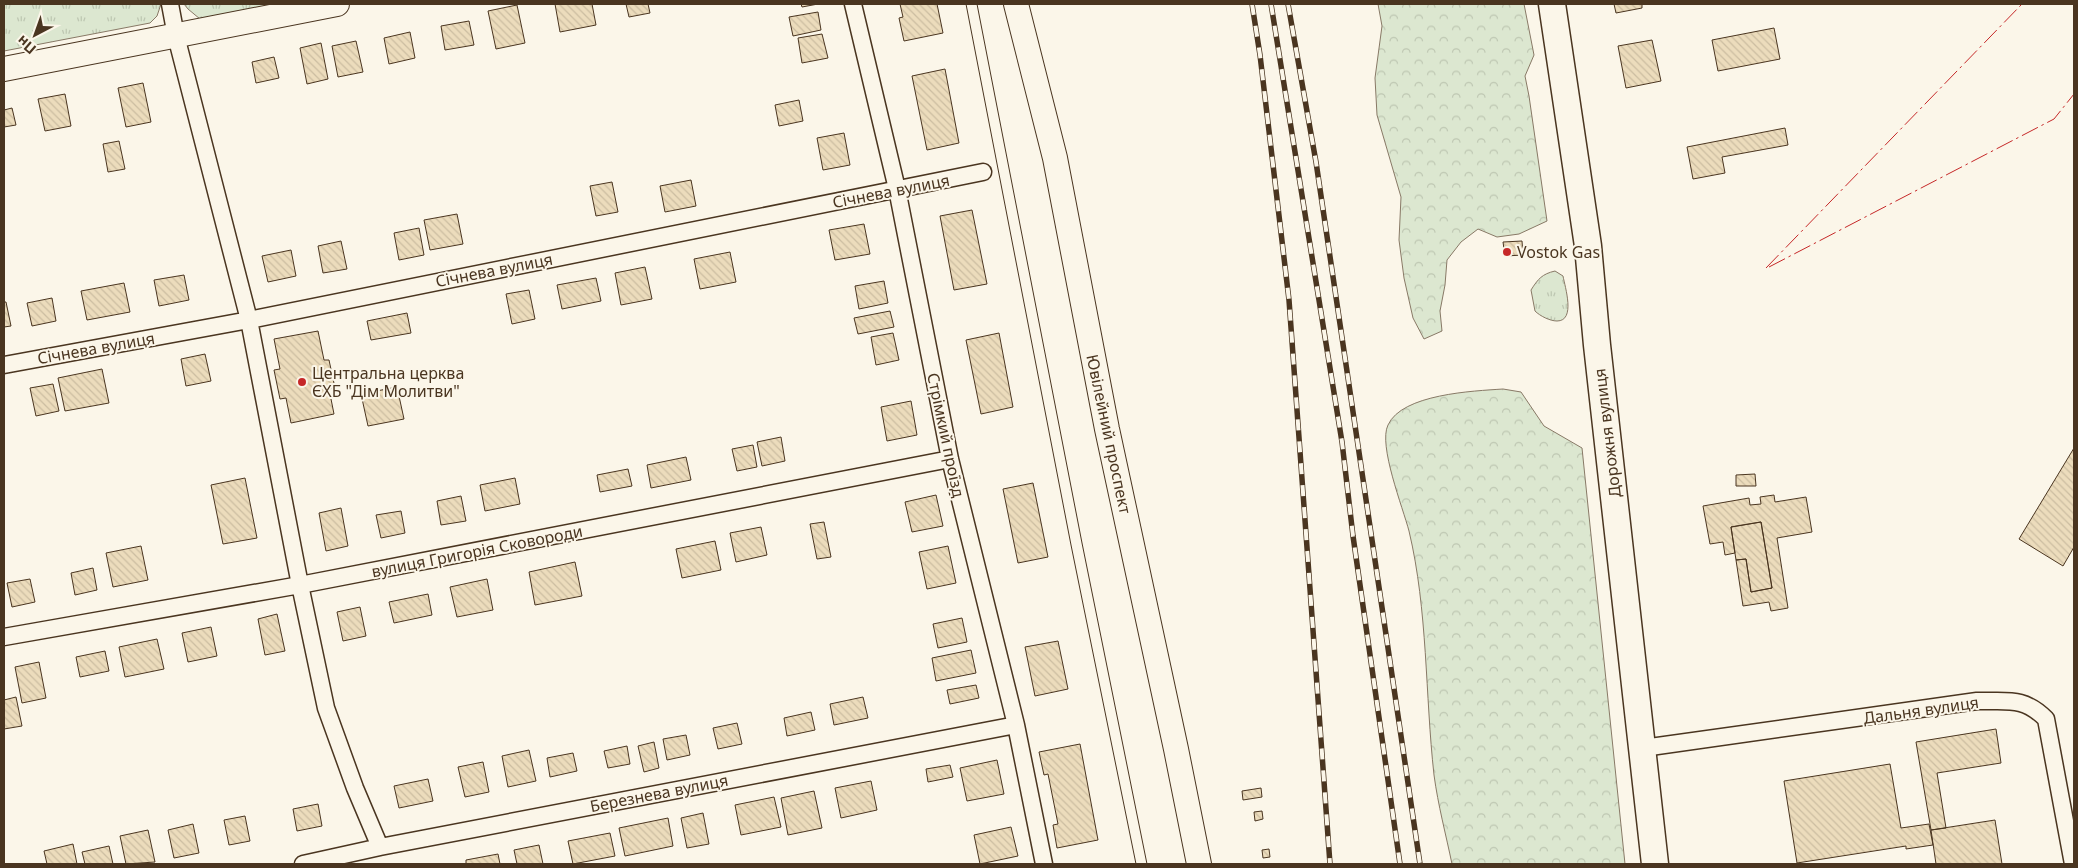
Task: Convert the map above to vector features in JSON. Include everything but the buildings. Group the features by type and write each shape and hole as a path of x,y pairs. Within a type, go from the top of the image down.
{"main road":[{"path":"4,69 337,4"},
{"name":"Ювілейний проспект","path":"1016,4 1055,158 1107,429 1199,864"},
{"name":"Дорожня вулиця","path":"1552,4 1588,246 1597,345 1655,864"}],"street":[{"path":"170,4 176,36 249,320 300,585 326,708 355,788 380,847"},
{"name":"Стрімкий проїзд","path":"853,4 897,189 950,459 1016,725 1044,864"},
{"name":"Січнева вулиця","path":"4,364 249,320 983,172"},
{"name":"вулиця Григорія Сковороди","path":"4,637 300,585 950,459"},
{"name":"Дальня вулиця","path":"1643,748 1977,701 2022,702 2035,708 2046,719 2074,864"},
{"name":"Березнева вулиця","path":"303,864 380,847 1016,725"}],"green space":[{"path":"4,4 161,4 157,16 150,23 4,51"},
{"path":"184,4 282,4 200,19"},
{"path":"1378,4 1524,4 1534,55 1525,76 1547,221 1519,234 1497,237 1478,229 1461,242 1447,260 1440,311 1442,331 1424,339 1413,318 1404,278 1399,240 1401,197 1377,115 1375,78 1382,26"},
{"path":"1555,271 1563,276 1568,303 1566,316 1563,320 1557,321 1545,318 1535,311 1531,290 1541,277"},
{"path":"1503,389 1521,392 1544,426 1582,448 1625,864 1452,864 1434,775 1420,591 1409,531 1389,461 1386,434 1388,425 1396,415 1408,407 1423,401 1457,393"}],"tram line":[{"path":"966,4 1071,545 1136,864"},
{"path":"977,4 1082,543 1147,864"}],"railway":[{"path":"1252,4 1260,55 1289,300 1330,864"},
{"path":"1271,4 1342,442 1353,536 1400,864"},
{"path":"1288,4 1316,162 1420,864"}],"power":[{"path":"1766,268 2022,4"},
{"path":"1769,267 2054,119 2074,94"}],"place":[{"name":"Vostok Gas","path":"1507,252"},
{"name":"Центральна церква ЄХБ \"Дім Молитви\"","path":"302,382"}]}
